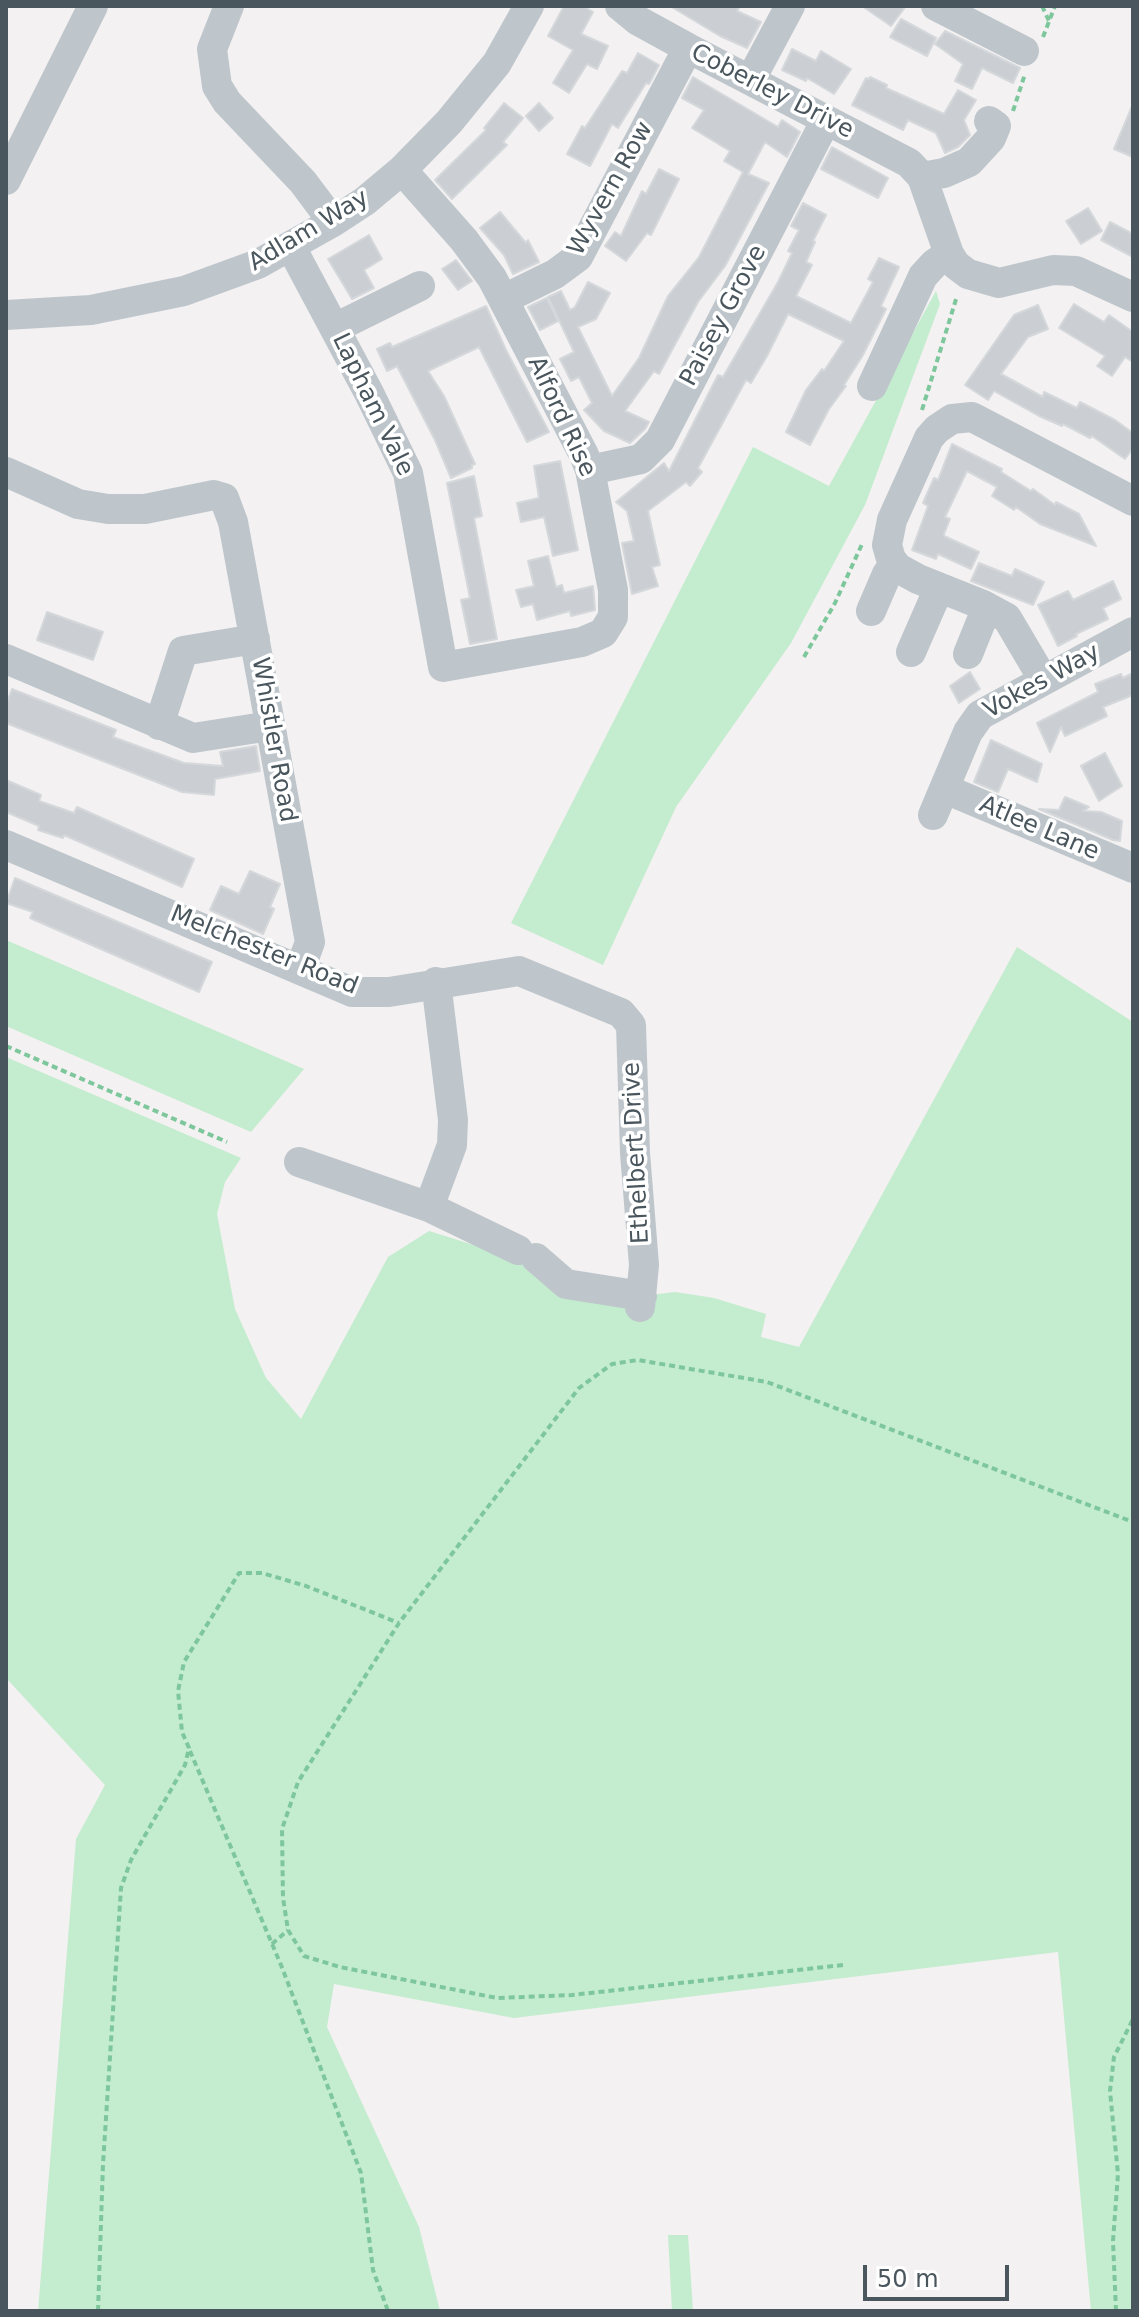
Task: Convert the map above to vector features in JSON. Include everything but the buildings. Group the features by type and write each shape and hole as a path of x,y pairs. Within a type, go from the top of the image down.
{"street":[{"path":"6,180 93,6"},
{"name":"Adlam Way","path":"6,315 91,310 184,291 258,264 291,247 365,201 402,170 486,78 529,6"},
{"name":"Coberley Drive","path":"620,6 637,20 688,48 901,158 922,177"},
{"path":"751,79 790,6"},
{"path":"936,6 1024,51"},
{"path":"218,10 212,49 217,86 227,102 303,182 333,222"},
{"name":"Wyvern Row","path":"504,299 555,274 578,257 688,48"},
{"name":"Paisey Grove","path":"590,470 641,459 660,440 826,120"},
{"path":"989,121 996,126 991,138 969,162 944,173 922,177 949,254 959,268 987,281 1011,281 1053,270 1076,271 1133,297"},
{"name":"Alford Rise","path":"402,170 481,262 504,299 590,470 613,590 613,617 594,638 443,667"},
{"name":"Lapham Vale","path":"291,247 408,473 443,667"},
{"path":"872,386 923,276 949,254"},
{"path":"335,328 420,286"},
{"path":"1043,679 1012,624 1001,614 906,573 894,564 887,545 892,520 929,438 952,419 972,417 1133,501"},
{"name":"Whistler Road","path":"6,472 78,504 93,507 145,509 214,495 224,498 231,510 310,942 300,969"},
{"path":"871,611 894,564"},
{"path":"911,652 939,588"},
{"path":"968,654 987,607"},
{"name":"Vokes Way","path":"939,802 973,722 988,709 1133,632"},
{"path":"159,725 183,651 255,639"},
{"path":"6,659 193,738 270,726"},
{"name":"Atlee Lane","path":"939,802 1133,868"},
{"name":"Melchester Road","path":"6,845 352,992 389,992 519,971 621,1013"},
{"path":"429,1207 452,1145 453,1120 436,982"},
{"name":"Ethelbert Drive","path":"299,1162 429,1207 527,1254 566,1284 641,1302 644,1265 635,1153 631,1025 621,1013"}],"path":[{"path":"1042,6 1050,24"},
{"path":"6,1046 227,1142"},
{"path":"843,1965 572,1995 497,1998 340,1967 304,1956 288,1930 283,1898 282,1829 298,1782 399,1623 579,1388 612,1364 638,1360 767,1382 1133,1522"},
{"path":"388,2311 373,2270 361,2173 272,1944 182,1732 178,1691 184,1662 239,1573 262,1573 306,1586 399,1623"},
{"path":"98,2311 104,2149 121,1888 131,1860 185,1765 189,1748"},
{"path":"272,1944 288,1930"},
{"path":"1116,2311 1113,2241 1118,2174 1110,2091 1114,2057 1133,2019"}],"green space":[{"path":"936,291 940,304 865,505 791,643 676,807 603,965 511,923 753,447 829,486"},
{"path":"6,940 304,1069 251,1132 6,1026"},
{"path":"1017,947 1133,1022 1133,2311 1091,2311 1058,1952 514,2018 334,1984 327,2027 419,2227 440,2311 38,2311 76,1839 105,1785 6,1678 6,1057 241,1158 225,1182 217,1214 235,1309 266,1378 301,1419 388,1257 429,1231 576,1277 625,1298 675,1292 714,1298 766,1314 761,1337 799,1347"},
{"path":"668,2235 688,2235 693,2311 672,2311"}]}
